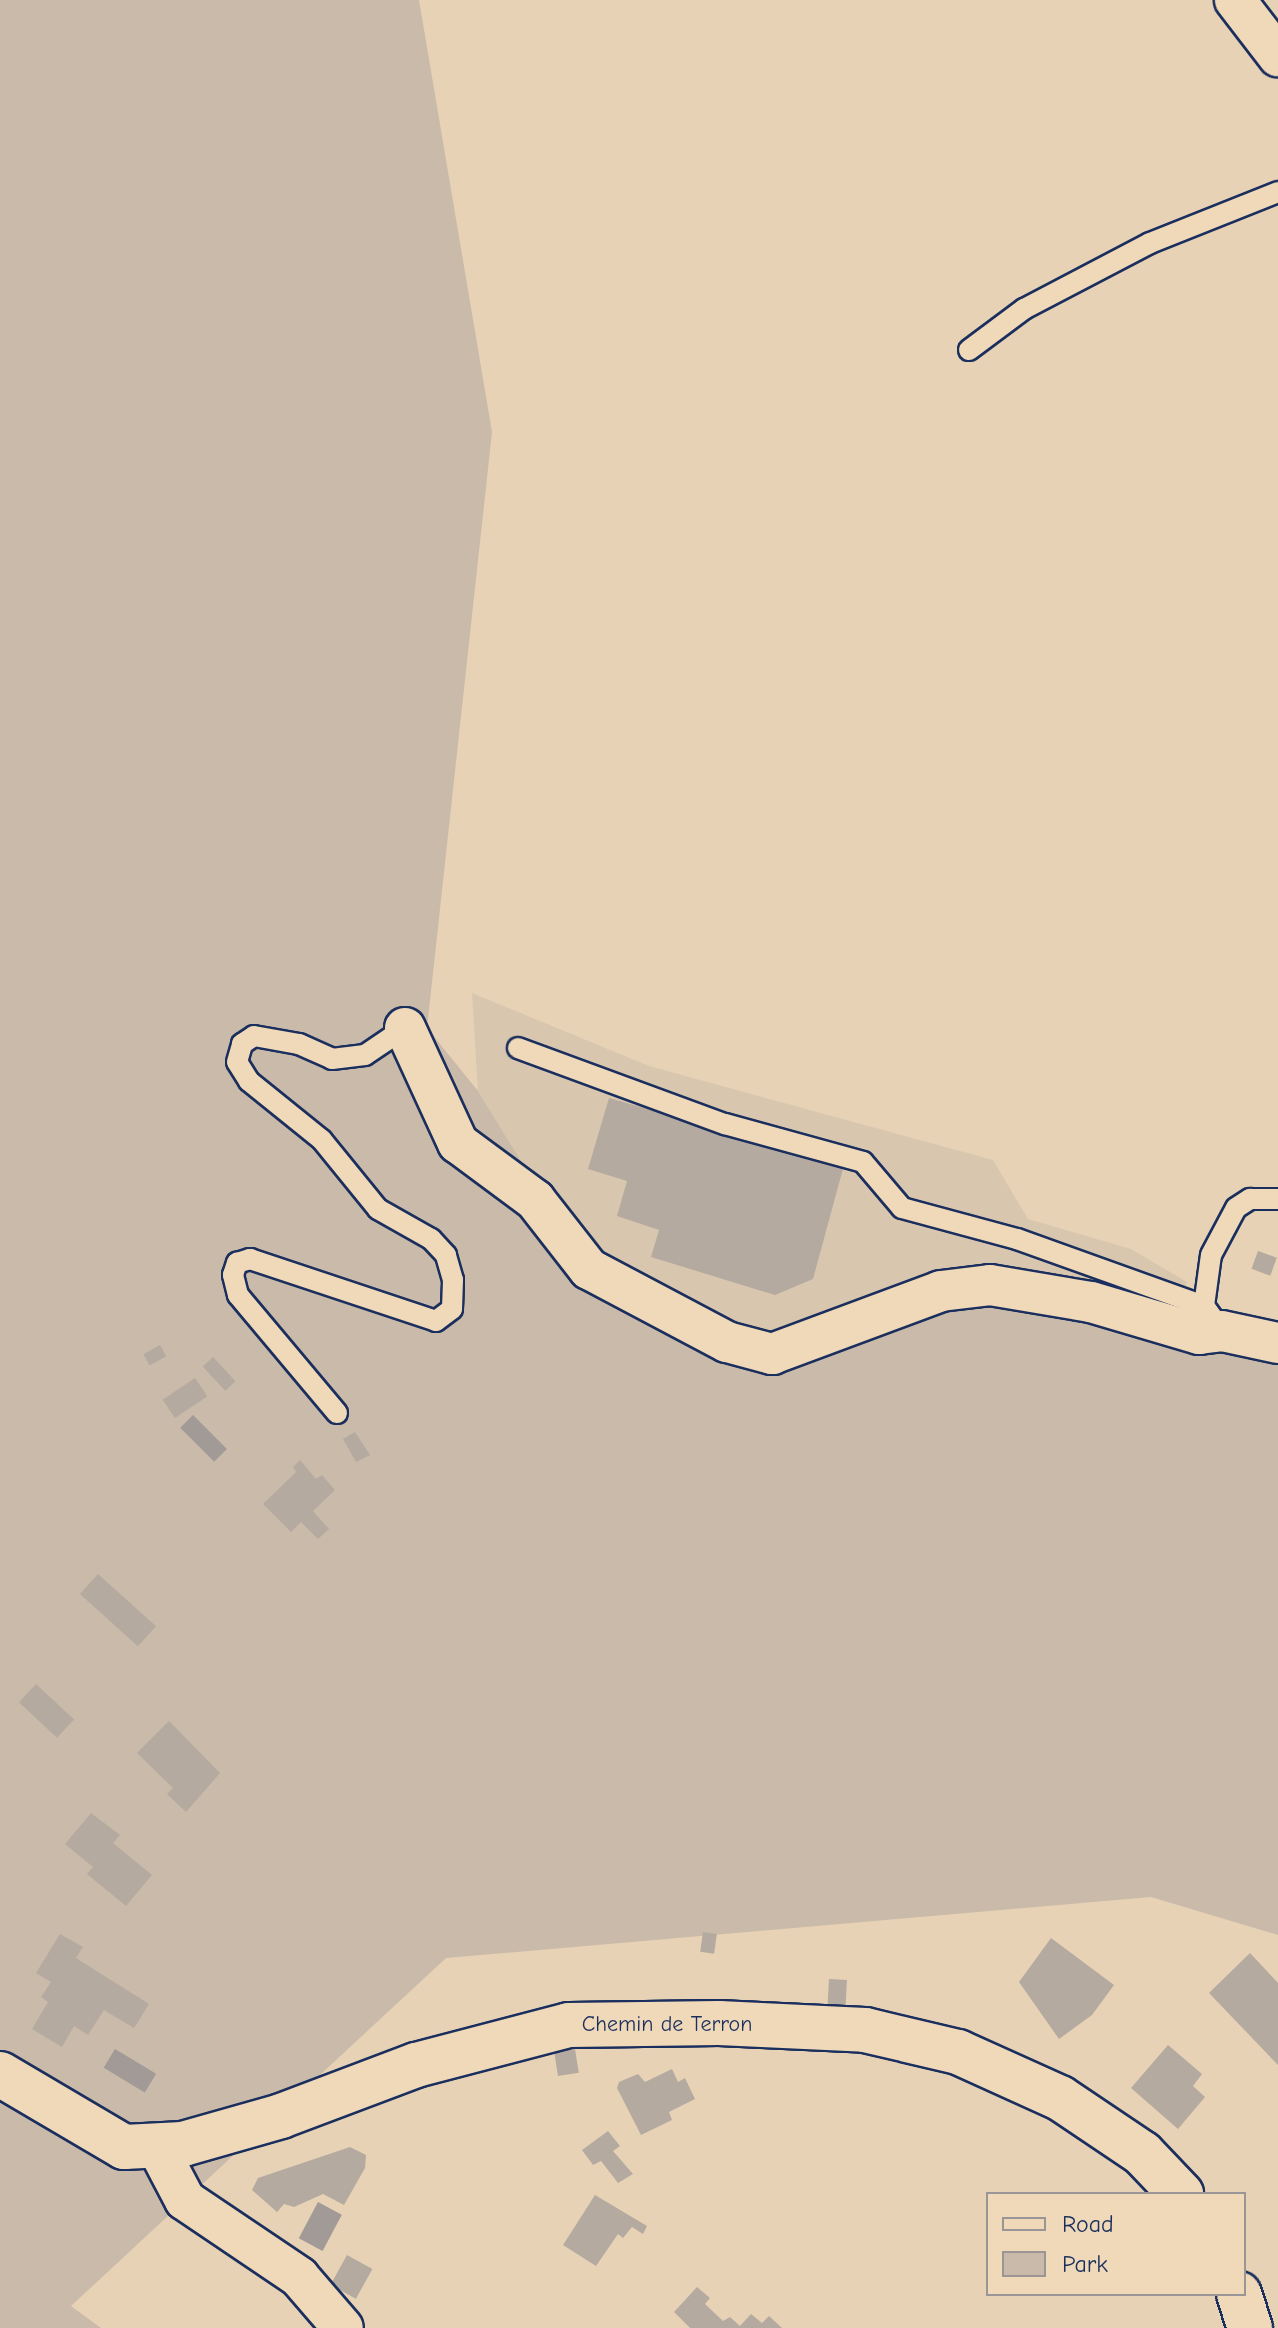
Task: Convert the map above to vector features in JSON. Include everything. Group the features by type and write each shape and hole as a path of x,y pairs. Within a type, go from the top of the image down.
{"street":[{"path":"1235,0 1278,56"},
{"path":"405,1028 458,1143 535,1200 589,1269 727,1342 772,1354 941,1291 990,1285 1091,1302 1199,1334 1213,1319 1278,1343"},
{"name":"Chemin de Terron","path":"0,2074 124,2147 183,2144 239,2128 416,2065 569,2025 719,2023 865,2030 958,2052 1060,2098 1142,2153 1179,2192"},
{"path":"156,2145 185,2200 299,2277 343,2328"},
{"path":"1240,2296 1250,2328"}],"lane":[{"path":"969,350 1024,309 1136,250 1278,192"},
{"path":"337,1413 238,1295 233,1275 237,1263 250,1259 436,1321 452,1309 453,1280 446,1255 431,1239 378,1209 322,1140 249,1081 237,1062 242,1044 254,1036 299,1044 332,1059 365,1055 405,1028"},
{"path":"518,1048 725,1124 863,1162 902,1208 1017,1239 1213,1319 1211,1255 1236,1208 1250,1199 1278,1199"}],"shaded area":[{"path":"472,993 649,1066 993,1160 1028,1219 1131,1249 1187,1282 1174,1316 772,1341 605,1268 547,1203 478,1091"},
{"path":"193,1415 227,1449 214,1462 180,1428"},
{"path":"115,2049 156,2074 145,2093 104,2068"},
{"path":"318,2202 342,2215 323,2251 299,2238"}],"green space":[{"path":"0,0 419,0 492,432 427,1028 478,1091 547,1203 612,1271 772,1341 939,1280 1278,1349 1278,1935 1151,1897 446,1958 71,2306 101,2328 0,2328"}],"building":[{"path":"609,1098 844,1165 813,1279 775,1295 651,1257 659,1230 617,1216 627,1181 588,1169"},
{"path":"1258,1251 1277,1258 1270,1276 1252,1269"},
{"path":"160,1345 166,1356 150,1366 143,1354"},
{"path":"213,1357 236,1381 225,1391 203,1367"},
{"path":"195,1378 207,1396 175,1418 163,1400"},
{"path":"355,1432 370,1455 356,1462 343,1439"},
{"path":"300,1460 316,1479 322,1475 335,1490 313,1511 329,1529 318,1539 301,1522 291,1532 263,1504 296,1472 293,1467"},
{"path":"98,1574 156,1626 138,1646 80,1594"},
{"path":"36,1684 74,1719 57,1738 19,1702"},
{"path":"169,1721 220,1773 186,1812 167,1794 173,1788 137,1753"},
{"path":"91,1813 120,1835 113,1843 152,1875 126,1906 87,1874 93,1867 65,1844"},
{"path":"703,1932 717,1934 714,1954 700,1952"},
{"path":"60,1934 83,1947 76,1958 149,2004 134,2028 104,2010 88,2035 74,2026 62,2047 32,2029 48,2002 41,1997 51,1982 36,1973"},
{"path":"1051,1938 1114,1985 1092,2015 1059,2039 1019,1982"},
{"path":"1250,1953 1278,1983 1278,2065 1209,1993"},
{"path":"829,1979 847,1980 845,2012 827,2011"},
{"path":"1168,2045 1202,2074 1193,2086 1205,2097 1178,2129 1131,2088"},
{"path":"575,2049 579,2073 558,2076 554,2052"},
{"path":"672,2069 678,2082 685,2078 695,2099 669,2112 672,2120 641,2135 617,2088 619,2082 638,2074 645,2082"},
{"path":"608,2131 620,2146 613,2151 633,2174 618,2183 601,2161 593,2165 582,2150"},
{"path":"350,2147 366,2155 365,2168 344,2205 323,2194 294,2207 284,2204 277,2212 252,2190 258,2178"},
{"path":"595,2195 647,2226 643,2234 632,2227 623,2238 618,2234 596,2266 563,2245"},
{"path":"347,2255 372,2269 356,2299 331,2285"},
{"path":"697,2287 710,2298 705,2304 723,2321 730,2317 740,2326 751,2314 762,2323 769,2316 782,2328 690,2328 674,2312"}]}
